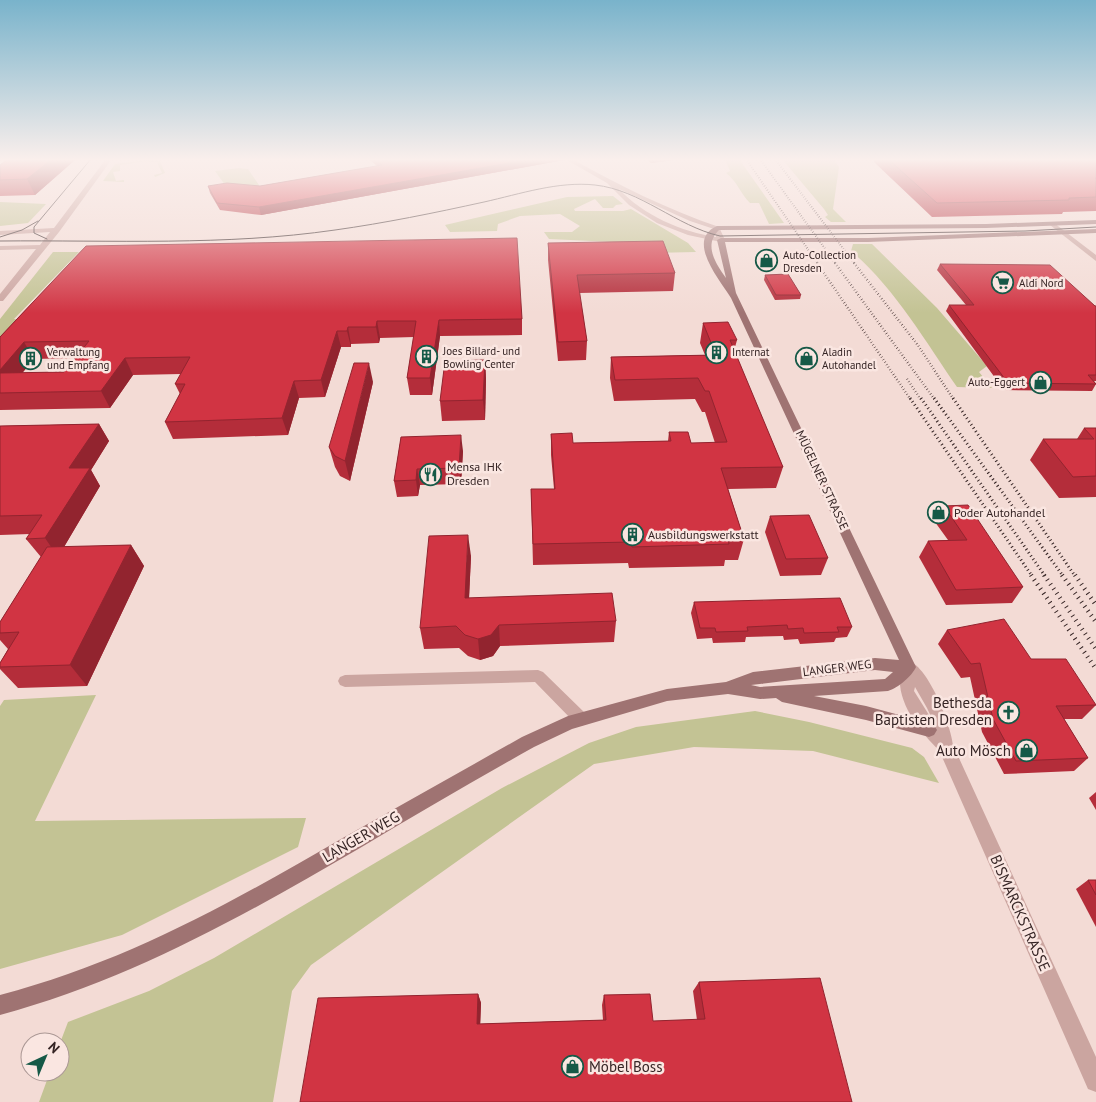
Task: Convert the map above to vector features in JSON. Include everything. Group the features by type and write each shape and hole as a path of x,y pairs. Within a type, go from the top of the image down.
{"main road":[{"path":"721,240 868,240 1059,229 1096,222"},
{"path":"707,239 716,228 1059,229 1096,231"},
{"name":"MÜGELNER STRASSE","path":"707,239 708,251 722,280 733,295 909,667"},
{"name":"MÜGELNER STRASSE","path":"721,240 733,295"},
{"name":"LANGER WEG","path":"727,688 753,678 875,664 909,667"},
{"name":"LANGER WEG","path":"0,1005 72,984 164,946 247,903 528,742 581,719 667,695 727,688 760,692 888,684 909,667"},
{"path":"760,692 837,707 929,730"}],"street":[{"path":"0,299 71,210"},
{"path":"645,210 690,235 721,240"},
{"path":"672,210 692,220 716,228"},
{"name":"MÜGELNER STRASSE","path":"716,228 721,240"},
{"path":"1059,229 1096,259"},
{"path":"0,233 56,230"},
{"path":"0,248 42,247"},
{"name":"BISMARCKSTRASSE","path":"909,667 906,692 929,730 945,745"},
{"name":"BISMARCKSTRASSE","path":"909,667 925,688 944,728 945,745 1096,1081"},
{"path":"345,681 538,676 581,719"}],"green space":[{"path":"0,210 40,210 28,223 0,226"},
{"path":"508,210 633,210 688,243 696,252 650,253 613,242 549,239 544,232 572,232 580,226 560,214 520,216 498,224 497,231 450,232 445,225"},
{"path":"763,210 775,210 784,223 769,224"},
{"path":"825,210 834,210 846,222 831,222 825,217 828,215"},
{"path":"853,244 872,244 937,308 987,366 979,372 992,388 957,387 895,298 851,251"},
{"path":"53,252 79,252 14,319 22,320 0,343 0,319"},
{"path":"96,695 35,821 306,818 298,847 122,935 0,969 0,706 4,700"},
{"path":"755,711 809,722 912,748 924,757 939,783 813,751 694,747 594,764 311,965 292,991 273,1102 39,1102 46,1082 70,1082 70,1032 64,1032 68,1022 149,991 214,958 502,788 589,743 636,727"}],"building":[{"path":"517,238 522,319 439,320 430,378 407,378 416,321 377,321 376,327 348,327 347,331 337,331 321,380 294,381 282,418 165,422 185,384 175,384 190,357 125,358 101,391 0,393 0,373 64,372 89,341 24,342 0,370 0,337 86,246"},
{"path":"663,241 675,273 577,275 587,341 558,342 548,243"},
{"path":"940,264 1050,265 1096,306 1096,375 1088,375 1096,384 1008,383 949,305 974,305"},
{"path":"788,274 801,295 776,295 765,275"},
{"path":"728,322 737,340 730,340 783,467 721,468 744,539 728,539 729,544 632,547 631,542 533,544 531,489 555,489 551,434 572,433 573,443 671,441 669,432 688,432 691,443 727,442 709,391 705,391 698,378 615,380 611,357 716,355 703,323"},
{"path":"485,360 483,400 440,401 445,361"},
{"path":"354,363 369,363 345,461 335,456 329,447"},
{"path":"99,424 69,468 90,468 45,538 26,539 42,515 0,516 0,426"},
{"path":"1084,428 1096,428 1096,476 1073,477 1043,439 1094,439"},
{"path":"461,435 459,468 417,469 416,480 394,481 401,437"},
{"path":"968,505 1023,587 956,590 928,541 967,540 944,506"},
{"path":"809,515 828,558 786,559 770,516"},
{"path":"468,535 465,598 612,593 616,621 499,625 491,635 478,639 465,635 456,626 420,628 429,536"},
{"path":"131,545 70,665 0,667 0,663 19,632 0,633 0,622 47,547"},
{"path":"840,598 852,627 837,627 839,632 804,633 803,628 788,629 787,625 747,627 748,631 716,632 715,628 700,628 694,602"},
{"path":"1004,619 1031,659 1066,659 1096,705 1056,706 1088,758 1016,761 993,719 980,663 971,664 947,630"},
{"path":"1088,880 1096,880 1096,895"},
{"name":"Möbel Boss","path":"820,978 852,1102 300,1102 318,998 478,994 477,1024 606,1020 604,995 650,994 653,1021 705,1019 699,982"}],"tram line":[{"path":"47,239 34,233 34,227 48,210"},
{"path":"0,241 168,241 252,238 335,230 443,210"},
{"path":"661,210 688,225 720,236 1025,231 1096,227"},
{"path":"0,237 22,230 38,221"}],"railway":[{"path":"781,210 818,264"},
{"path":"797,210 836,264"},
{"path":"814,210 855,264"},
{"path":"817,263 911,400"},
{"path":"835,263 935,400"},
{"path":"854,263 917,344 954,400"},
{"path":"907,379 921,400"},
{"path":"910,398 1032,576"},
{"path":"921,398 1045,576"},
{"path":"934,398 1063,576"},
{"path":"953,398 1075,576"},
{"path":"1031,575 1096,669"},
{"path":"1044,575 1096,649"},
{"path":"1062,575 1096,622"},
{"path":"1075,575 1096,605"}],"place":[{"name":"Auto-Collection Dresden","path":"767,261"},
{"name":"Aldi Nord","path":"1003,283"},
{"name":"Internat","path":"716,352"},
{"name":"Joes Billard- und Bowling Center","path":"427,357"},
{"name":"Verwaltung und Empfang","path":"31,358"},
{"name":"Aladin Autohandel","path":"806,358"},
{"name":"Auto-Eggert","path":"1041,382"},
{"name":"Mensa IHK Dresden","path":"431,474"},
{"name":"Poder Autohandel","path":"938,513"},
{"name":"Ausbildungswerkstatt","path":"632,535"},
{"name":"Bethesda Baptisten Dresden","path":"1008,712"},
{"name":"Auto Mösch","path":"1027,751"},
{"name":"Möbel Boss","path":"573,1067"}]}
